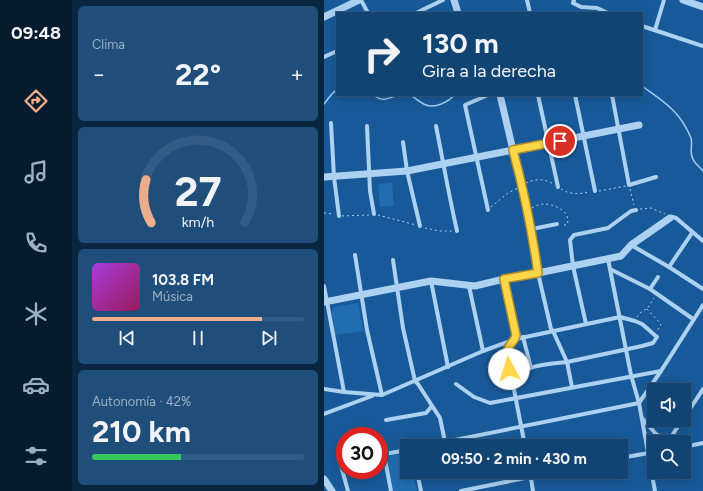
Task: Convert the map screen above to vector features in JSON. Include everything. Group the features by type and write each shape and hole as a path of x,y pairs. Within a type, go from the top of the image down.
{"street":[{"path":"324,18 360,0 367,12"},
{"path":"418,12 443,0"},
{"path":"454,0 458,12"},
{"path":"527,0 530,12"},
{"path":"574,0 573,3 581,7 597,8 606,12"},
{"path":"655,30 664,0"},
{"path":"682,0 703,7"},
{"path":"643,26 703,46"},
{"path":"324,57 336,51"},
{"path":"486,96 465,105 475,157 488,210"},
{"path":"500,96 532,229 538,273 551,329 567,362 572,387"},
{"path":"538,96 558,188"},
{"path":"575,96 595,191"},
{"path":"612,96 629,185 656,177"},
{"path":"331,123 334,176 339,216"},
{"path":"324,176 408,171 639,125"},
{"path":"368,126 370,174 374,214"},
{"path":"436,126 457,231"},
{"path":"403,142 420,226"},
{"path":"586,324 573,266 570,240 574,235 608,228 631,211 636,210"},
{"path":"325,302 431,281 469,286 621,256 632,245 673,217 703,241"},
{"path":"532,229 557,224"},
{"path":"669,267 692,232"},
{"path":"632,245 703,289"},
{"path":"355,255 367,330 382,395"},
{"path":"608,259 631,375 639,403 647,453 628,457"},
{"path":"393,260 403,328 416,381 440,418 444,439"},
{"path":"610,269 650,289 693,319"},
{"path":"650,289 658,277"},
{"path":"504,279 516,335 516,339 508,348 507,354 524,439"},
{"path":"431,281 448,367"},
{"path":"324,286 325,302 344,392"},
{"path":"469,286 483,351"},
{"path":"459,439 639,403 703,305"},
{"path":"324,389 382,395 483,351 516,339 620,317 635,321 647,328 657,337 653,343 626,350 567,362 545,363 531,368 520,374 517,378 512,379"},
{"path":"523,337 531,368"},
{"path":"456,384 474,397 490,403 631,375 661,371"},
{"path":"691,407 703,390"},
{"path":"324,414 374,395"},
{"path":"386,420 426,413 432,406"},
{"path":"641,416 658,435"},
{"path":"691,446 703,443"},
{"path":"388,453 400,451"},
{"path":"388,475 391,491"},
{"path":"324,479 332,491"},
{"path":"345,479 348,491"},
{"path":"418,479 421,491"},
{"path":"461,491 510,479"},
{"path":"532,479 533,491"},
{"path":"652,479 655,491"}],"path":[{"path":"629,185 636,210 651,208 660,210 670,218"},
{"path":"527,210 544,204 564,210 567,215 567,225 557,224"},
{"path":"324,213 332,213 339,216 374,214 439,232 457,231"},
{"path":"635,321 642,311 647,309 656,294"},
{"path":"647,309 661,325 655,334"}],"shaded area":[{"path":"392,183 394,206 380,207 378,184"},
{"path":"358,303 363,331 335,335 332,310 334,307"},
{"path":"400,453 400,479 414,479 417,491 393,491 388,456"}],"waterway":[{"path":"643,87 671,108 682,121 691,138 692,157 703,171"},
{"path":"324,104 336,90"},
{"path":"375,96 380,99 395,96"},
{"path":"412,96 430,106 446,102 454,96"}],"route":[{"path":"509,369 507,354 508,348 516,339 516,335 504,279 538,273 532,227 513,150 560,141"}]}
